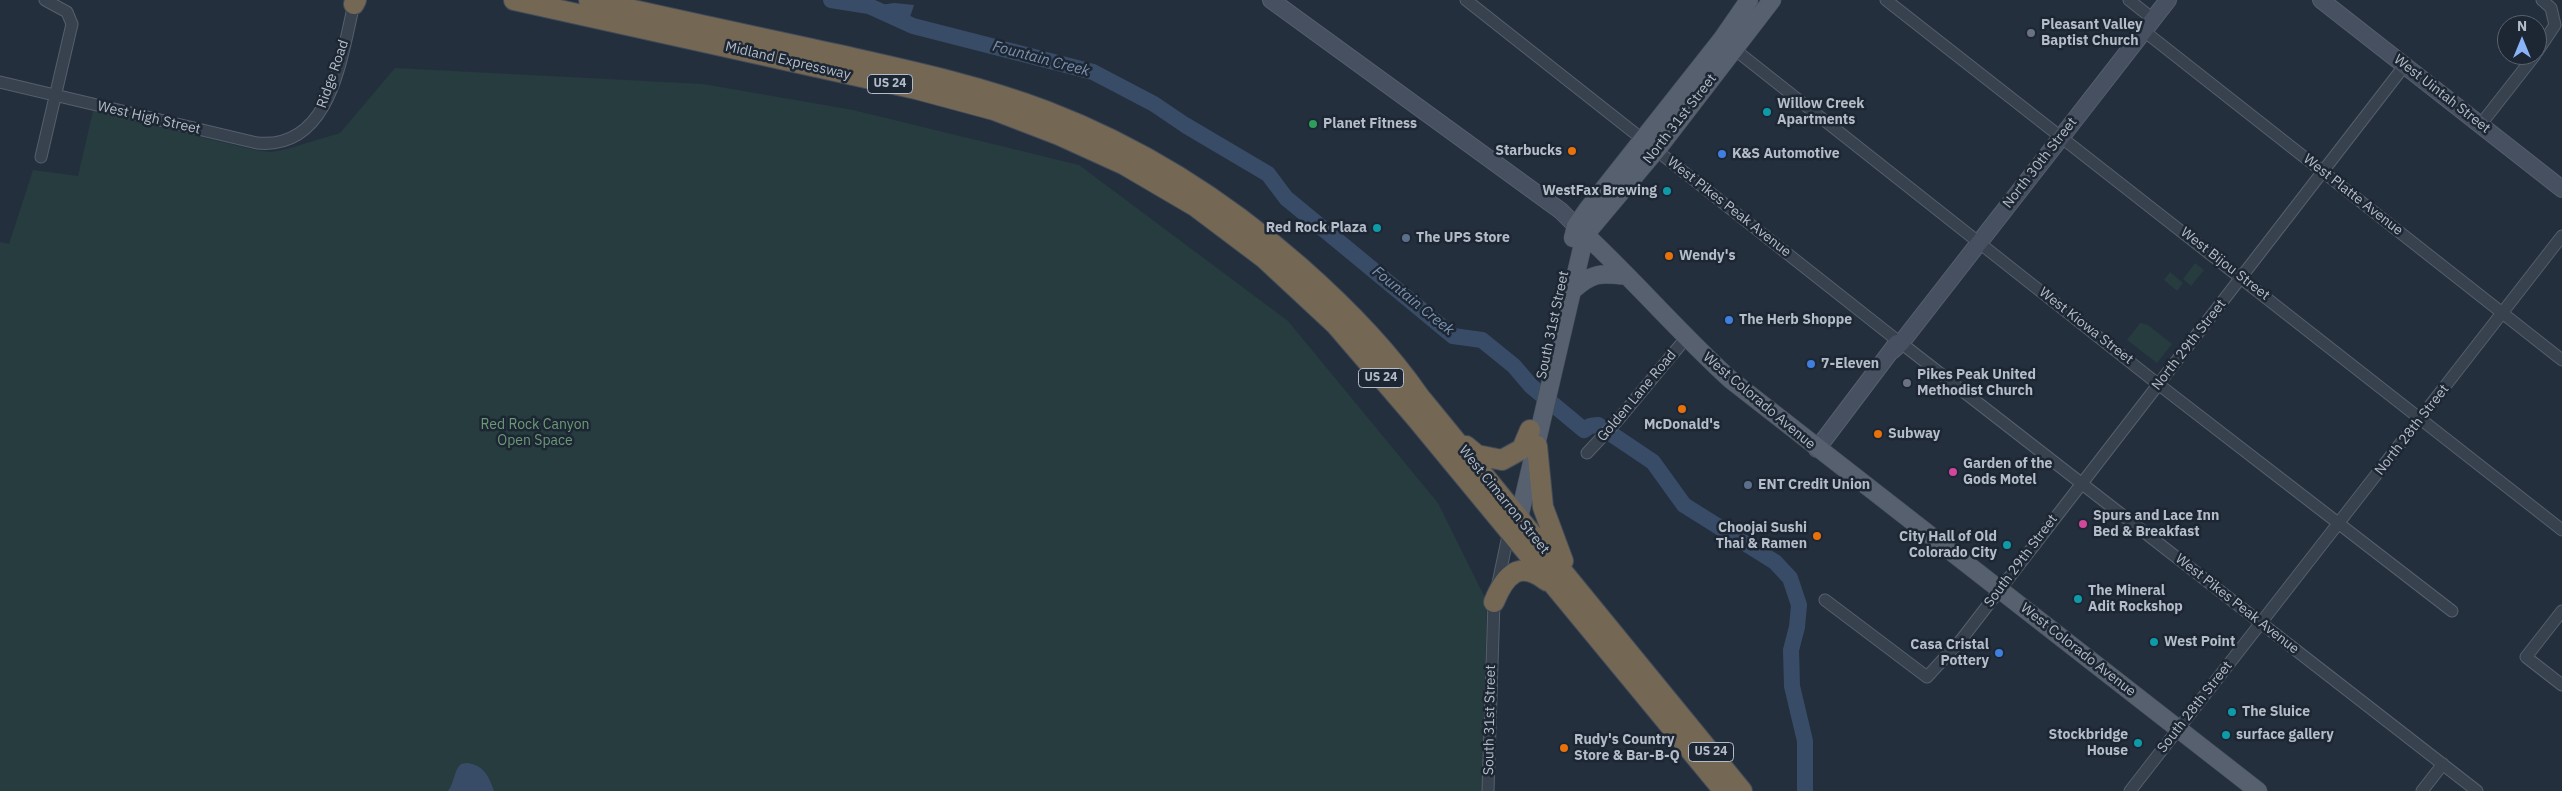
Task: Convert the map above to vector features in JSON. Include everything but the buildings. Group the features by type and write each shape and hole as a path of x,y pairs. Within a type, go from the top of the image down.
{"highway":[{"name":"Midland Expressway","path":"514,0 916,89 994,110 1060,135 1125,165 1244,232"},
{"name":"Midland Expressway","path":"589,0 923,74 1017,101 1090,130 1139,154 1203,192 1244,232"},
{"name":"West Cimarron Street","path":"1244,232 1283,252 1339,304 1397,364 1419,396 1513,519 1556,588 1724,791"},
{"name":"West Cimarron Street","path":"1244,232 1336,325 1580,593 1742,791"},
{"path":"1419,396 1478,455 1489,459 1507,458 1522,449 1536,426"},
{"path":"1536,426 1541,496 1546,518 1556,545 1580,593"},
{"path":"1494,602 1502,582 1513,572 1525,571 1533,573 1556,588"}],"main road":[{"name":"West Colorado Avenue","path":"1271,0 1561,211 1686,338 1731,380 2258,791"},
{"name":"North 31st Street","path":"1728,44 1749,0"},
{"name":"North 31st Street","path":"1650,145 1728,44 1772,0"},
{"name":"North 30th Street","path":"1817,448 2168,0"},
{"name":"West Uintah Street","path":"2330,3 2562,189"},
{"name":"South 31st Street","path":"1513,519 1581,230 1650,145"},
{"name":"South 31st Street","path":"1547,377 1573,290 1581,230"},
{"path":"1573,290 1588,277 1602,274 1627,276"}],"street":[{"path":"41,157 72,20 67,12 45,0"},
{"name":"West Pikes Peak Avenue","path":"1466,0 1650,145 1897,345 2081,482 2477,791"},
{"name":"West Bijou Street","path":"1886,0 2062,136 2562,530"},
{"name":"West Platte Avenue","path":"2129,0 2148,25 2323,172 2562,360"},
{"path":"2542,0 2552,8 2555,25 2547,37"},
{"name":"Ridge Road","path":"297,137 312,125 328,97 340,61 355,1"},
{"name":"West Kiowa Street","path":"1728,44 2158,383 2452,611"},
{"name":"North 29th Street","path":"2081,482 2242,278 2405,64"},
{"path":"2481,124 2526,65"},
{"name":"West High Street","path":"0,82 258,143 278,144 297,137"},
{"name":"North 28th Street","path":"2261,623 2562,236"},
{"name":"Golden Lane Road","path":"1587,452 1617,422 1686,338"},
{"name":"South 29th Street","path":"1825,600 1927,677 1961,640 2081,482"},
{"name":"South 31st Street","path":"1488,791 1494,602 1513,519"},
{"path":"2562,611 2526,657 2562,685"},
{"name":"South 28th Street","path":"2130,791 2261,623"},
{"path":"2422,791 2443,764"}],"green space":[{"name":"Red Rock Canyon Open Space","path":"395,68 703,84 853,110 1079,165 1288,321 1438,503 1487,602 1482,791 0,791 0,242 9,244 33,170 78,176 93,111 255,150 271,152 287,149 340,133"},
{"path":"2195,263 2204,270 2191,286 2183,279"},
{"path":"2170,272 2183,283 2177,291 2164,280"},
{"path":"2140,323 2148,325 2172,344 2157,363 2127,340"}],"water":[{"path":"894,3 914,5 906,29 886,22 872,12 874,6"},
{"path":"466,763 481,768 490,780 494,791 448,791 458,767"}],"waterway":[{"name":"Fountain Creek","path":"831,0 869,6 913,26 1093,72 1154,104 1185,125 1268,174 1286,198 1453,336 1482,340 1514,366 1531,386 1584,430 1590,426 1598,425 1653,462 1684,505 1775,562 1790,578 1799,605 1797,627 1791,650 1792,686 1805,741 1805,791"}],"place":[{"name":"Pleasant Valley Baptist Church","path":"2031,33"},
{"name":"Willow Creek Apartments","path":"1767,112"},
{"name":"Planet Fitness","path":"1313,124"},
{"name":"Starbucks","path":"1572,151"},
{"name":"K&S Automotive","path":"1722,154"},
{"name":"WestFax Brewing","path":"1667,191"},
{"name":"Red Rock Plaza","path":"1377,228"},
{"name":"The UPS Store","path":"1406,238"},
{"name":"Wendy's","path":"1669,256"},
{"name":"The Herb Shoppe","path":"1729,320"},
{"name":"7-Eleven","path":"1811,364"},
{"name":"Pikes Peak United Methodist Church","path":"1907,383"},
{"name":"McDonald's","path":"1682,409"},
{"name":"Subway","path":"1878,434"},
{"name":"Garden of the Gods Motel","path":"1953,472"},
{"name":"ENT Credit Union","path":"1748,485"},
{"name":"Spurs and Lace Inn Bed & Breakfast","path":"2083,524"},
{"name":"Choojai Sushi Thai & Ramen","path":"1817,536"},
{"name":"City Hall of Old Colorado City","path":"2007,545"},
{"name":"The Mineral Adit Rockshop","path":"2078,599"},
{"name":"West Point","path":"2154,642"},
{"name":"Casa Cristal Pottery","path":"1999,653"},
{"name":"The Sluice","path":"2232,712"},
{"name":"surface gallery","path":"2226,735"},
{"name":"Stockbridge House","path":"2138,743"},
{"name":"Rudy's Country Store & Bar-B-Q","path":"1564,748"}]}
